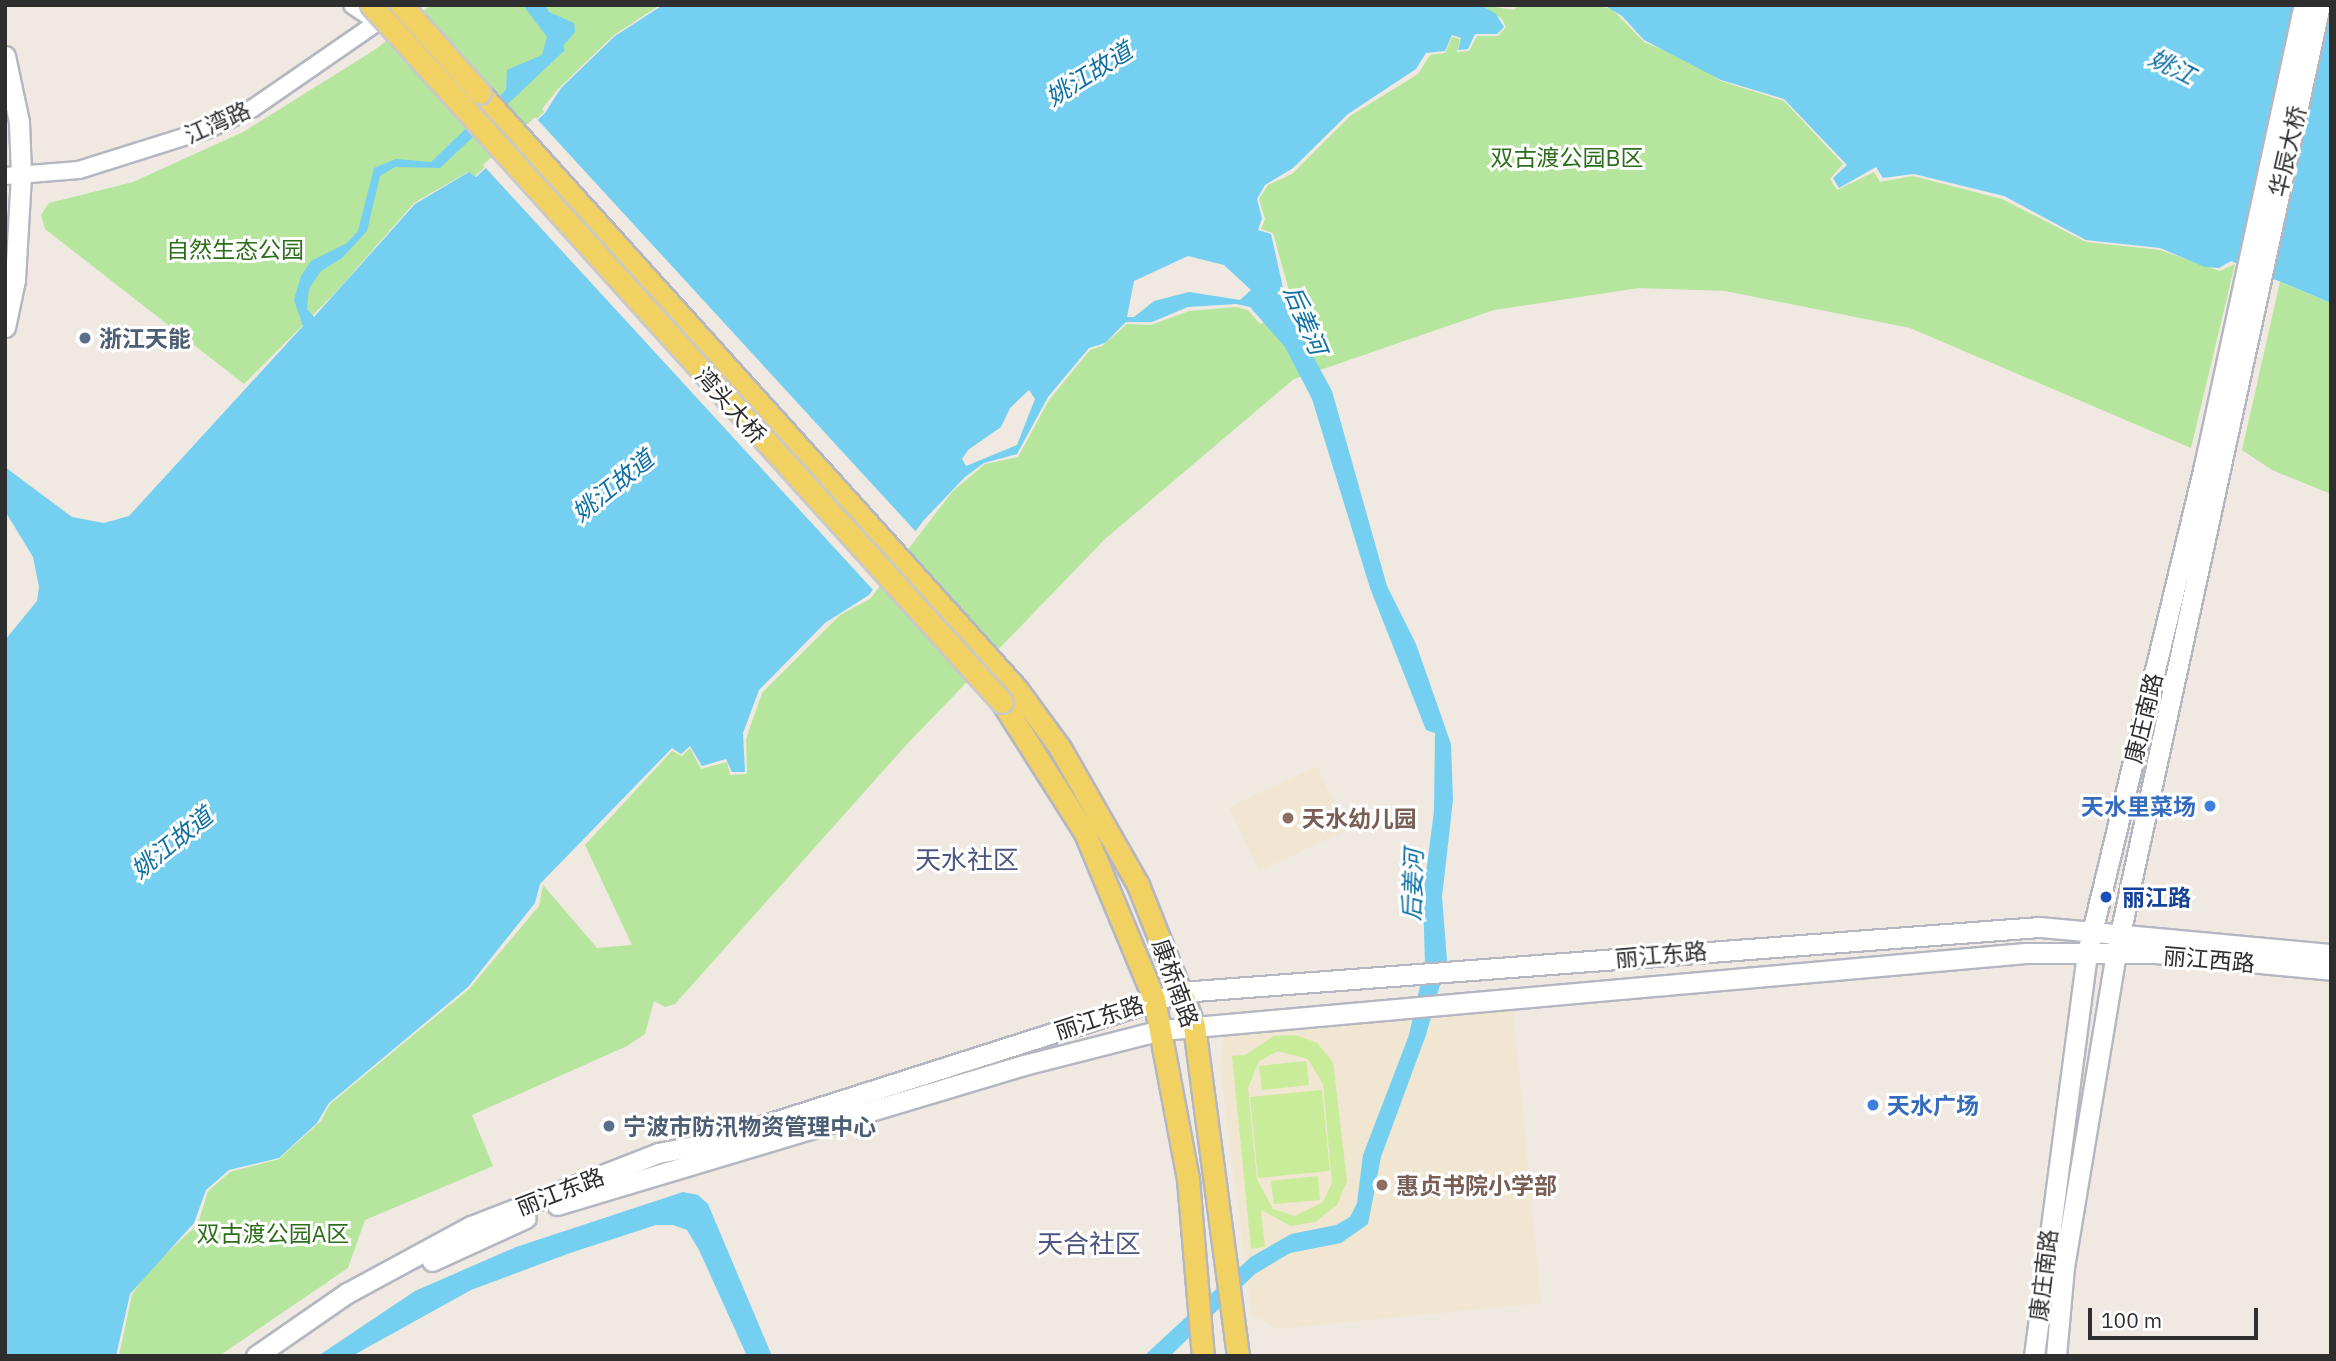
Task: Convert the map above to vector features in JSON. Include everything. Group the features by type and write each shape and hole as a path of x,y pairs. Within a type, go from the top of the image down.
{"main road":[{"name":"湾头大桥","path":"371,5 460,108 1009,695"},
{"name":"湾头大桥","path":"401,5 1009,695"},
{"name":"华辰大桥","path":"2247,294 2304,5"},
{"name":"华辰大桥","path":"2247,294 2320,5"},
{"path":"5,56 19,121 13,175 15,280 5,327"},
{"name":"康庄南路","path":"2034,1356 2091,932 2247,294"},
{"name":"康庄南路","path":"2056,1356 2064,1267 2118,944 2247,294"},
{"name":"康桥南路","path":"1009,695 1060,748 1138,885 1194,1026 1238,1356"},
{"name":"康桥南路","path":"1009,695 1085,833 1154,999 1188,1179 1203,1356"},
{"name":"丽江东路","path":"256,1356 347,1293 471,1226 658,1153 705,1144 1181,992 2040,926 2091,932"},
{"name":"丽江西路","path":"2091,932 2118,944 2331,970"},
{"name":"丽江西路","path":"2087,953 2118,944 2331,954"},
{"name":"丽江东路","path":"277,1356 372,1288 547,1208 1024,1065 1161,1030 2026,953 2087,953"}],"street":[{"path":"352,5 370,18 385,5"},
{"name":"江湾路","path":"13,175 79,170 209,129 253,108 401,5"}],"shaded area":[{"name":"天水幼儿园","path":"1317,766 1347,830 1259,871 1229,807"},
{"name":"惠贞书院小学部","path":"1513,1007 1541,1303 1278,1329 1252,1315 1220,1067 1224,1036"}],"green space":[{"name":"自然生态公园","path":"431,5 660,5 614,35 559,88 542,109 544,112 475,176 468,172 414,203 335,293 244,384 45,229 41,215 49,203 133,182 243,132 376,49"},
{"name":"双古渡公园B区","path":"1482,5 1514,10 1519,5 1597,5 1613,10 1644,42 1692,62 1721,81 1784,101 1843,164 1830,179 1837,190 1874,172 1880,182 1913,176 2002,199 2086,242 2160,250 2220,271 2235,264 2191,448 1910,328 1725,291 1639,288 1494,310 1294,379 1105,539 908,743 675,1004 665,1007 654,1001 645,1034 627,1046 472,1115 493,1166 365,1220 348,1268 219,1356 119,1356 132,1294 152,1267 198,1224 208,1191 230,1172 279,1159 321,1121 330,1104 469,989 539,906 543,885 597,948 632,945 585,845 672,751 682,756 690,748 701,769 727,762 730,775 747,774 746,739 762,693 840,615 870,599 952,492 985,464 1018,457 1049,400 1090,350 1102,346 1127,324 1151,325 1189,311 1236,307 1248,310 1260,324 1295,312 1273,233 1261,229 1265,219 1259,199 1268,185 1292,174 1350,116 1418,74 1430,55 1445,53 1452,37 1460,39 1457,52 1469,51 1477,36 1498,36 1506,27 1502,19"},
{"path":"2280,282 2331,303 2331,494 2272,470 2242,450"},
{"path":"1296,1035 1317,1043 1333,1062 1347,1181 1337,1205 1315,1222 1291,1226 1261,1210 1265,1247 1251,1249 1232,1056 1245,1055 1274,1036","holes":["1278,1051 1308,1059 1323,1084 1332,1183 1323,1202 1295,1216 1273,1209 1257,1179 1248,1088 1259,1061"]},
{"path":"1306,1061 1309,1085 1262,1090 1259,1066"},
{"path":"1322,1090 1330,1171 1258,1178 1250,1097"},
{"path":"1318,1176 1320,1200 1274,1204 1271,1181"}],"water":[{"name":"姚江故道","path":"523,5 545,5 549,12 574,23 575,32 563,46 565,50 440,168 395,167 380,176 367,231 342,258 321,271 309,289 307,309 314,317 415,204 469,172 476,177 545,113 561,88 615,36 663,5 1481,5 1496,14 1504,27 1497,34 1475,34 1468,49 1458,50 1461,38 1452,35 1445,51 1426,53 1416,69 1348,114 1293,168 1265,185 1257,199 1262,218 1258,230 1271,234 1288,310 1332,391 1387,586 1416,644 1451,744 1453,800 1442,897 1447,960 1426,1035 1381,1157 1368,1224 1341,1243 1290,1253 1255,1274 1170,1356 1144,1356 1251,1257 1291,1234 1336,1225 1350,1217 1357,1203 1363,1155 1409,1035 1425,964 1423,896 1434,811 1435,733 1426,730 1370,588 1312,399 1285,347 1250,307 1236,304 1188,307 1152,322 1126,322 1105,343 1089,348 1048,397 1017,454 984,463 965,477 923,521 869,595 825,623 759,690 743,733 745,772 732,772 726,759 702,766 690,746 681,754 672,748 540,884 535,903 468,987 329,1103 317,1123 279,1158 229,1170 206,1190 194,1223 130,1294 116,1356 5,1356 5,640 37,601 39,587 33,557 5,511 5,467 72,517 104,523 129,516 303,326 294,300 301,276 311,261 347,243 358,231 374,168 396,159 431,162 506,90 507,70 542,55 547,37","holes":["1188,256 1224,265 1251,290 1240,300 1189,292 1154,301 1134,317 1127,317 1134,281","1029,390 1035,399 1017,445 966,466 962,459 968,450 1001,427 1010,408"]},
{"name":"姚江","path":"1604,5 2331,5 2331,303 2231,261 2219,268 2205,267 2160,248 2086,240 2004,196 1914,174 1883,178 1876,167 1839,188 1833,178 1847,165 1784,99 1721,80 1644,40 1622,16"},
{"path":"683,1192 698,1195 708,1204 772,1356 747,1356 699,1250 687,1230 673,1225 656,1225 471,1290 352,1356 318,1356 415,1291 516,1247"}],"pier":[{"path":"535,117 918,534 875,592 483,165"}],"place":[{"name":"浙江天能","path":"85,338"},
{"name":"天水里菜场","path":"2210,806"},
{"name":"天水幼儿园","path":"1288,818"},
{"name":"丽江路","path":"2106,897"},
{"name":"天水广场","path":"1873,1105"},
{"name":"宁波市防汛物资管理中心","path":"609,1126"},
{"name":"惠贞书院小学部","path":"1382,1185"}],"district":[{"name":"天水社区","path":"967,860"},
{"name":"天合社区","path":"1089,1244"}],"water label":[{"name":"后姜河","path":"1305,320"},
{"name":"后姜河","path":"1413,885"}],"park label":[{"name":"双古渡公园A区","path":"273,1233"}]}
